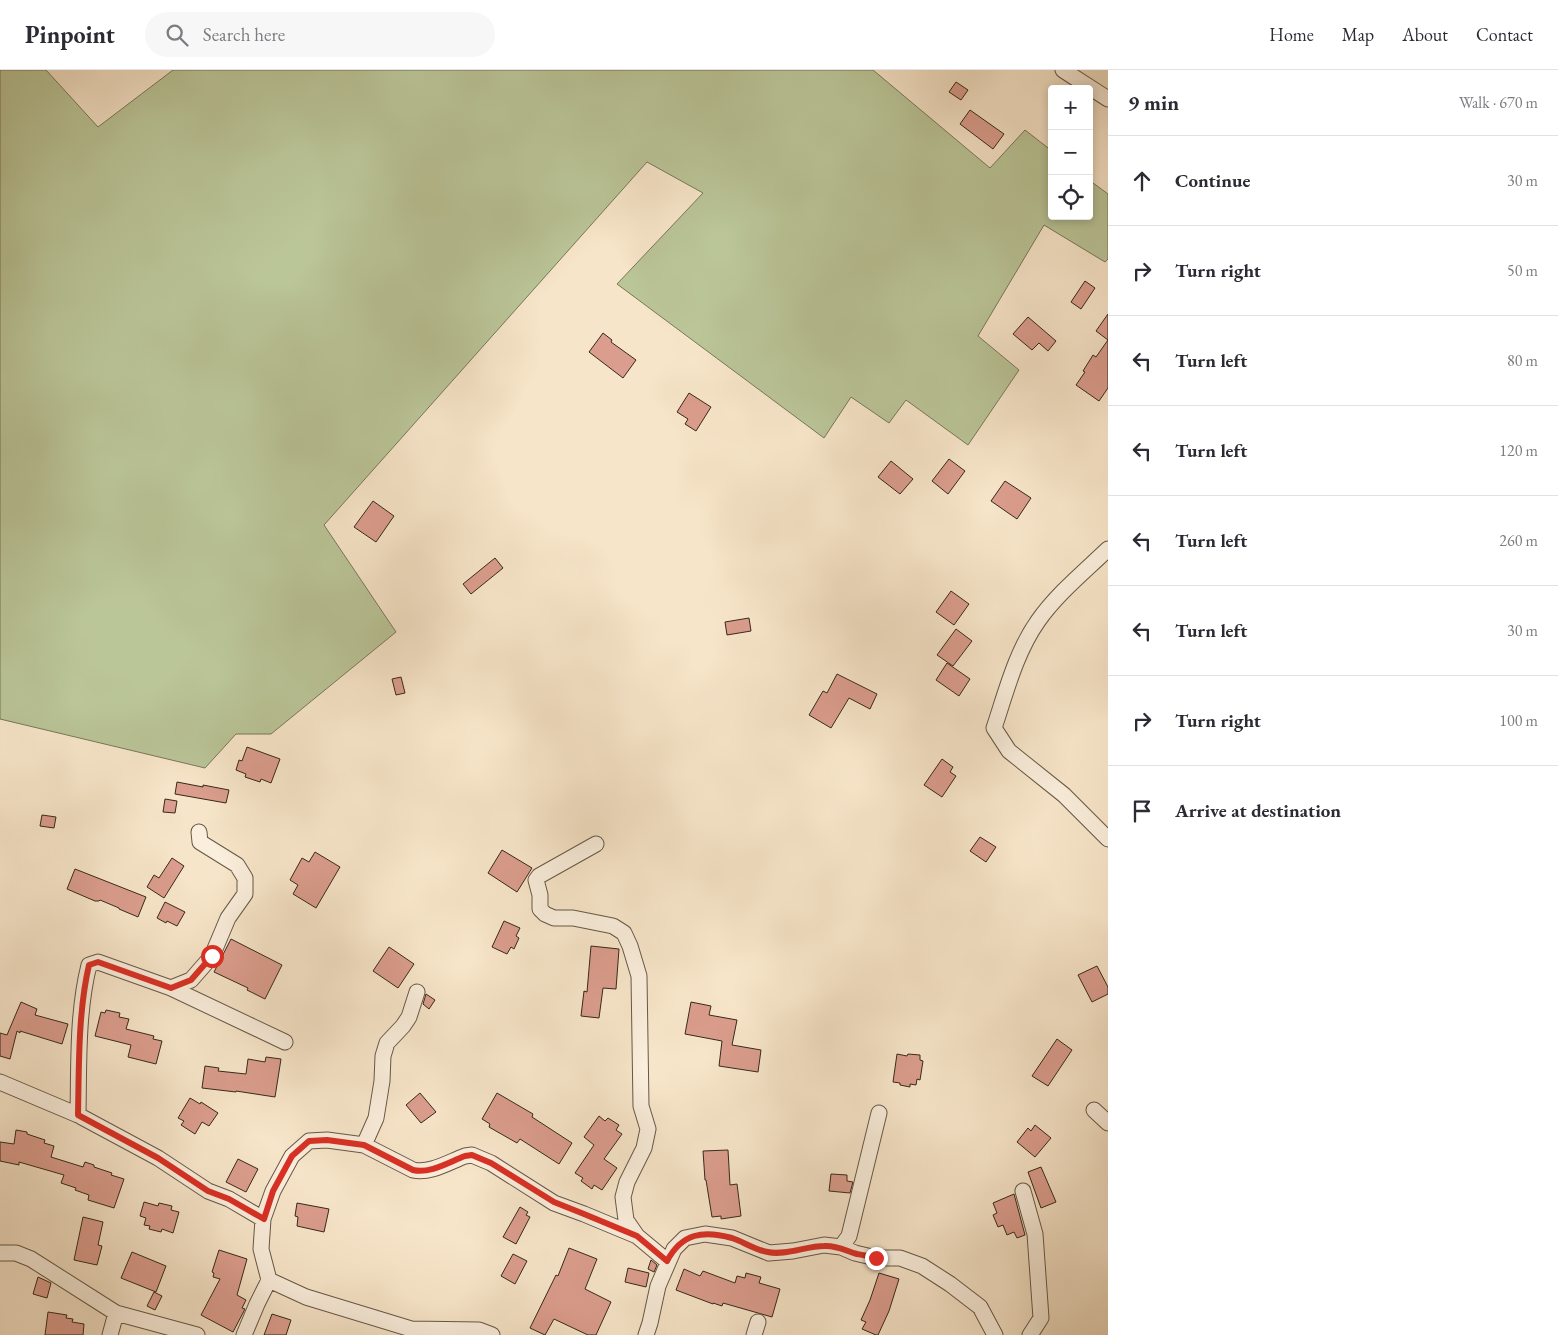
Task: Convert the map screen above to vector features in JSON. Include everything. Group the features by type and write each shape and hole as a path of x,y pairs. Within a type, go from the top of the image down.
{"street":[{"path":"1063,70 1108,99"},
{"path":"1108,549 1054,601 1037,622 1025,643 994,728 1009,751 1064,795 1108,840"},
{"path":"171,988 191,980 212,956 228,918 245,894 245,878 237,864 200,842 199,832"},
{"path":"596,844 539,876 536,880 540,895 540,909 545,914 554,918 573,918 612,926 624,934 630,946 638,976 641,1106 648,1129 644,1148 627,1182 623,1197 626,1220 637,1236 667,1261"},
{"path":"78,1115 80,1038 86,977 89,965 98,962 171,988 285,1042"},
{"path":"364,1145 376,1118 382,1081 383,1056 387,1043 409,1017 417,992"},
{"path":"0,1082 78,1115 158,1158 208,1191 229,1199 264,1219"},
{"path":"1094,1110 1108,1123"},
{"path":"841,1247 850,1236 879,1113"},
{"path":"244,1335 269,1280 261,1249 264,1219 273,1191 292,1156 309,1141 327,1140 364,1145 413,1170 419,1171 427,1171 472,1155 491,1163 554,1202 637,1236"},
{"path":"1023,1191 1035,1234 1041,1318 1030,1335"},
{"path":"646,1335 658,1286 667,1261 674,1249 685,1238 705,1234 732,1238 769,1253 824,1246 841,1247 855,1254 876,1258 900,1258 922,1266 980,1307 995,1335"},
{"path":"0,1253 16,1253 31,1259 116,1313 197,1335"},
{"path":"269,1280 384,1329 479,1330 492,1335"},
{"path":"110,1335 116,1313"}],"green space":[{"path":"0,70 46,70 98,127 173,70 873,70 990,168 1025,130 1048,148 1048,220 1093,220 1093,183 1108,194 1108,259 1105,262 1044,225 978,336 1019,370 968,445 906,400 889,423 851,397 824,438 617,284 703,193 647,162 324,525 396,632 271,734 236,734 205,768 0,719"}],"building":[{"path":"956,82 968,90 961,100 949,92"},
{"path":"970,110 1004,134 993,149 960,124"},
{"path":"1085,281 1095,288 1081,309 1071,302"},
{"path":"1108,314 1108,340 1096,331"},
{"path":"1028,317 1056,341 1048,351 1039,343 1032,350 1013,334"},
{"path":"603,333 612,340 611,342 636,360 623,378 589,352"},
{"path":"1108,340 1108,388 1099,401 1076,385 1093,355 1096,357"},
{"path":"689,393 711,407 696,431 685,424 688,419 677,412"},
{"path":"949,459 965,471 948,494 932,481"},
{"path":"891,461 913,479 900,494 878,477"},
{"path":"1005,481 1031,498 1017,519 991,501"},
{"path":"373,501 394,516 376,542 354,527"},
{"path":"495,558 503,568 471,594 463,584"},
{"path":"951,591 969,604 954,625 936,612"},
{"path":"749,618 751,631 727,635 725,622"},
{"path":"956,629 972,641 953,666 937,655"},
{"path":"947,663 970,679 959,696 936,680"},
{"path":"837,674 877,694 870,709 849,698 831,728 809,715 823,691 827,693"},
{"path":"401,677 405,693 396,695 392,679"},
{"path":"247,747 280,759 271,783 261,779 260,782 245,777 246,774 236,770 239,760 242,761"},
{"path":"942,759 953,767 950,772 956,776 942,797 924,785"},
{"path":"177,782 229,790 226,803 175,794"},
{"path":"165,799 177,801 175,813 163,812"},
{"path":"42,815 56,817 54,828 40,826"},
{"path":"980,837 996,847 986,862 970,851"},
{"path":"502,850 532,868 517,892 488,873"},
{"path":"315,852 340,867 316,908 293,894 298,885 290,880 302,858 309,862"},
{"path":"172,858 184,866 164,898 147,887 154,875 159,878"},
{"path":"75,869 146,897 138,917 100,900 95,901 67,889"},
{"path":"165,902 185,912 177,926 157,918"},
{"path":"504,921 520,928 516,936 519,938 514,949 511,947 507,954 492,947"},
{"path":"231,939 282,965 265,999 247,990 248,988 214,972"},
{"path":"591,946 619,949 616,989 603,988 599,1018 581,1016 584,991 587,992"},
{"path":"389,947 414,964 398,988 373,971"},
{"path":"1097,966 1108,987 1108,994 1092,1002 1078,975"},
{"path":"426,994 435,1000 429,1009 423,1004"},
{"path":"21,1002 37,1009 35,1015 68,1024 62,1044 17,1031 10,1059 0,1056 0,1033 7,1035"},
{"path":"691,1002 711,1006 709,1015 737,1020 732,1045 761,1050 758,1072 719,1066 722,1041 685,1034"},
{"path":"106,1010 120,1013 119,1017 129,1019 126,1029 154,1036 153,1039 162,1041 156,1064 128,1057 131,1045 95,1036 101,1012 105,1013"},
{"path":"1057,1039 1072,1050 1048,1086 1032,1076"},
{"path":"897,1054 907,1056 908,1054 920,1055 920,1060 923,1061 920,1080 917,1079 916,1085 910,1084 910,1087 893,1082"},
{"path":"266,1057 281,1059 275,1097 202,1088 205,1066 219,1068 218,1071 246,1074 248,1059 265,1062"},
{"path":"420,1093 436,1112 421,1123 406,1105"},
{"path":"497,1093 533,1114 532,1117 572,1143 559,1164 520,1139 517,1143 489,1127 490,1124 482,1119"},
{"path":"190,1098 200,1104 201,1102 218,1113 209,1126 202,1122 195,1134 181,1125 184,1121 178,1118"},
{"path":"599,1116 605,1121 608,1118 619,1125 616,1130 622,1134 604,1159 617,1168 602,1190 594,1185 592,1189 581,1181 583,1178 575,1173 594,1145 584,1137"},
{"path":"1035,1125 1051,1138 1035,1157 1017,1142 1028,1128 1031,1131"},
{"path":"16,1130 27,1132 27,1134 45,1140 44,1143 54,1146 51,1157 83,1167 85,1162 112,1173 111,1175 124,1179 114,1208 88,1200 89,1195 61,1183 64,1175 19,1162 19,1165 0,1161 0,1142 14,1144"},
{"path":"728,1150 730,1185 737,1184 741,1216 721,1219 721,1216 712,1217 705,1180 703,1151"},
{"path":"238,1159 258,1169 246,1192 226,1182"},
{"path":"1041,1167 1056,1202 1041,1208 1028,1172"},
{"path":"831,1174 847,1175 847,1181 853,1182 850,1193 829,1191"},
{"path":"1014,1194 1025,1235 1017,1238 1014,1232 1007,1235 1003,1225 998,1227 993,1215 997,1213 993,1203"},
{"path":"144,1202 158,1206 159,1203 172,1206 171,1210 179,1212 173,1233 162,1229 161,1232 149,1229 150,1226 144,1225 146,1218 140,1216"},
{"path":"297,1203 329,1209 324,1232 297,1226 298,1217 295,1216"},
{"path":"520,1207 528,1212 526,1215 530,1217 516,1244 503,1237"},
{"path":"83,1217 103,1222 98,1245 102,1246 97,1265 74,1260"},
{"path":"569,1248 597,1259 585,1289 611,1302 596,1335 588,1335 554,1319 545,1335 530,1328 556,1275 558,1276"},
{"path":"219,1250 247,1259 237,1295 246,1300 242,1308 245,1309 233,1332 201,1315 220,1279 213,1277 214,1273 212,1272"},
{"path":"132,1252 166,1266 156,1292 121,1278"},
{"path":"513,1254 527,1261 515,1284 501,1276"},
{"path":"651,1260 657,1265 654,1272 648,1269"},
{"path":"628,1268 649,1273 646,1287 625,1282"},
{"path":"684,1269 700,1276 703,1271 735,1283 737,1276 745,1278 746,1273 761,1277 759,1283 780,1289 772,1317 723,1303 722,1306 713,1304 676,1290"},
{"path":"879,1273 899,1279 889,1311 878,1335 876,1335 862,1329 866,1322 861,1320"},
{"path":"38,1277 51,1283 47,1298 33,1294"},
{"path":"154,1292 162,1296 155,1310 147,1306"},
{"path":"48,1312 67,1315 66,1318 73,1319 72,1322 84,1324 83,1335 45,1335"},
{"path":"272,1314 291,1320 286,1335 264,1335"}],"route":[{"path":"212,956 191,980 171,988 98,962 89,965 86,977 80,1038 78,1115 158,1158 208,1191 229,1199 264,1219 273,1191 292,1156 309,1141 327,1140 364,1145 413,1170 419,1171 427,1171 472,1155 491,1163 554,1202 637,1236 667,1261 674,1249 685,1238 705,1234 732,1238 769,1253 824,1246 841,1247 855,1254 876,1258"}]}
